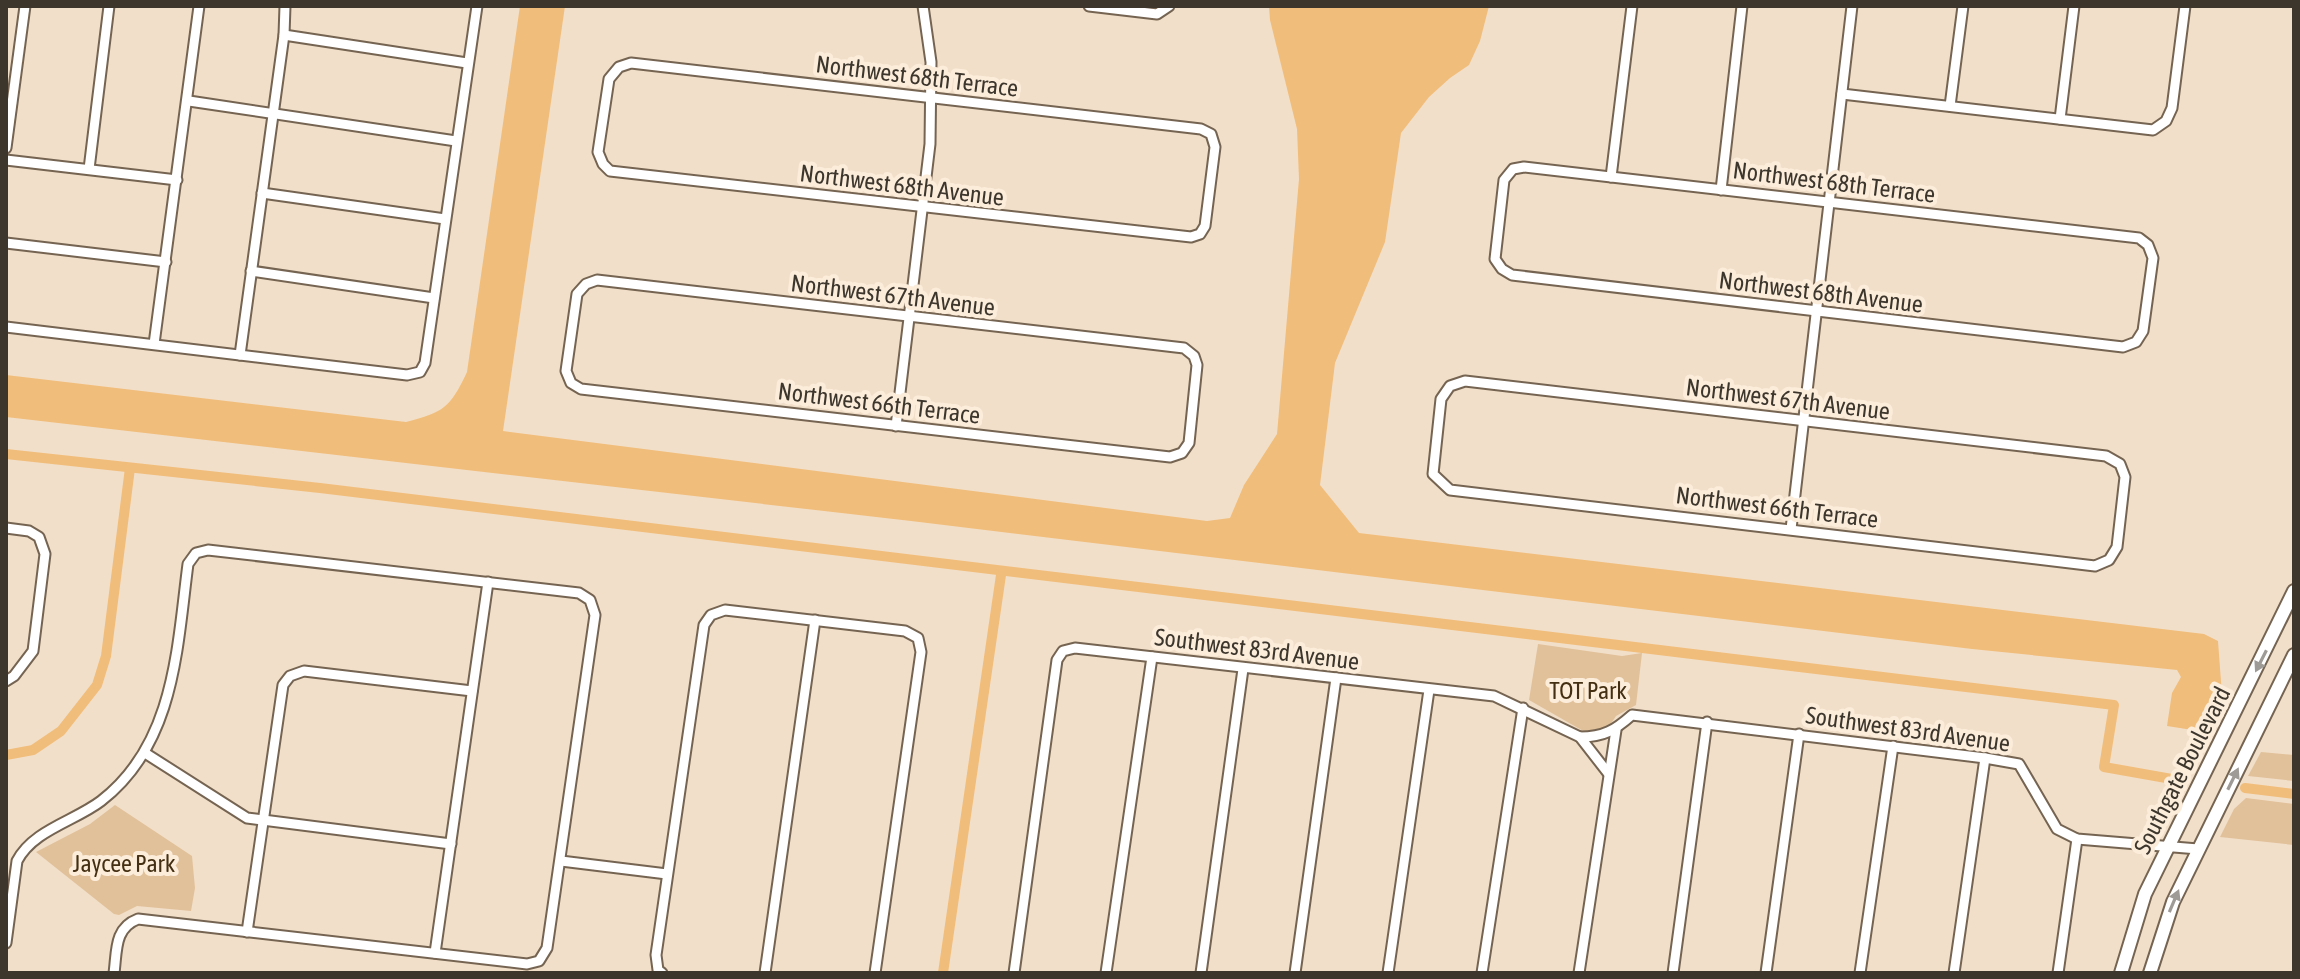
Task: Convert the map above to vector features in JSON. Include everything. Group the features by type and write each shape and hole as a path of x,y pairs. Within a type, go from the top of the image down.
{"main road":[{"name":"Southgate Boulevard","path":"2121,973 2145,894 2166,847 2294,591"},
{"name":"Southgate Boulevard","path":"2150,973 2173,902 2294,655"}],"street":[{"path":"6,148 25,6"},
{"path":"89,169 109,6"},
{"path":"154,344 189,101 199,6"},
{"path":"240,355 284,35 285,6"},
{"path":"6,327 407,375 420,372 425,363 477,6"},
{"path":"896,426 911,317 932,98 931,62 923,6"},
{"path":"1089,6 1157,14 1168,7"},
{"path":"1611,177 1632,6"},
{"path":"1721,190 1742,6"},
{"path":"1791,529 1852,6"},
{"path":"1950,106 1963,6"},
{"path":"2060,119 2074,6"},
{"path":"1842,94 2153,130 2166,121 2172,108 2185,6"},
{"path":"284,35 467,63"},
{"name":"Northwest 68th Terrace","path":"603,164 598,152 609,79 619,67 631,63 1201,129 1211,134 1215,147 1205,226 1200,234"},
{"path":"189,101 456,141"},
{"path":"6,160 177,180"},
{"name":"Northwest 68th Avenue","path":"603,164 610,171 1191,237 1200,234"},
{"name":"Northwest 68th Terrace","path":"1502,269 1495,259 1504,180 1513,169 1524,167 1830,202 2139,238 2148,245 2153,258 2143,331 2136,342"},
{"path":"262,193 445,219"},
{"path":"6,243 166,262"},
{"name":"Northwest 68th Avenue","path":"1502,269 1512,275 2123,347 2136,342"},
{"path":"251,271 434,298"},
{"name":"Northwest 67th Avenue","path":"571,383 566,371 577,294 586,284 597,280 1184,348 1194,356 1197,365 1189,443 1182,453"},
{"name":"Northwest 67th Avenue","path":"1441,484 1433,474 1441,399 1450,386 1465,381 2106,456 2120,464 2125,477 2117,547 2109,560"},
{"name":"Northwest 66th Terrace","path":"571,383 581,389 896,426 1170,457 1182,453"},
{"name":"Northwest 66th Terrace","path":"1441,484 1450,490 2095,566 2109,560"},
{"path":"6,528 29,531 39,537 45,554 33,651 14,676 6,681"},
{"path":"6,943 17,861 22,850 33,840 73,820 103,800 131,773 145,753 164,713 174,669 188,564 196,553 208,550 488,582 579,593 590,600 595,615 561,861 547,948 539,961 527,964 138,919 127,923 119,933 114,973"},
{"path":"435,953 488,582"},
{"path":"660,972 656,955 704,625 711,615 725,610 905,631 918,638 921,652 875,973"},
{"path":"765,973 815,620"},
{"name":"Southwest 83rd Avenue","path":"1014,973 1057,660 1063,651 1075,648 1494,696 1580,737 1608,773"},
{"path":"1106,973 1152,657"},
{"path":"1201,973 1243,669"},
{"path":"247,932 283,685 290,676 304,671 472,691"},
{"path":"1295,973 1336,678"},
{"path":"1388,973 1429,690"},
{"path":"1482,973 1523,708"},
{"name":"Southwest 83rd Avenue","path":"1580,737 1599,737 1616,730 1632,715 1707,722 2019,764 2057,829 2077,839"},
{"path":"1673,973 1707,722"},
{"path":"1579,973 1616,730"},
{"path":"1766,973 1799,734"},
{"path":"1860,973 1893,746"},
{"path":"145,753 247,818 451,844"},
{"path":"1954,973 1985,758"},
{"path":"2058,973 2077,839 2198,849"},
{"path":"561,861 667,874"}],"green space":[{"name":"TOT Park","path":"1538,644 1622,656 1642,653 1636,705 1616,716 1608,728 1585,732 1529,700"},
{"path":"2261,752 2294,755 2294,781 2248,776"},
{"path":"2246,798 2294,804 2294,845 2220,837 2234,809"},
{"name":"Jaycee Park","path":"115,805 192,856 195,888 191,911 137,906 119,915 114,914 36,852 90,824"}],"shaded area":[{"path":"520,6 565,6 503,431 1207,521 1230,518 1244,485 1277,434 1299,179 1297,129 1269,6 1489,6 1480,41 1469,65 1429,97 1401,133 1385,242 1335,363 1320,485 1359,533 2204,634 2218,641 2222,695 2205,732 2167,726 2172,693 2181,677 2177,670 1972,649 911,521 6,417 6,375 406,422 444,407 456,394 467,372"}],"waterway":[{"path":"6,454 320,488 2114,705 2104,767 2183,781"},
{"path":"6,755 33,750 61,731 97,685 106,656 130,468"},
{"path":"943,973 1001,575"},
{"path":"2245,788 2294,794"}]}
